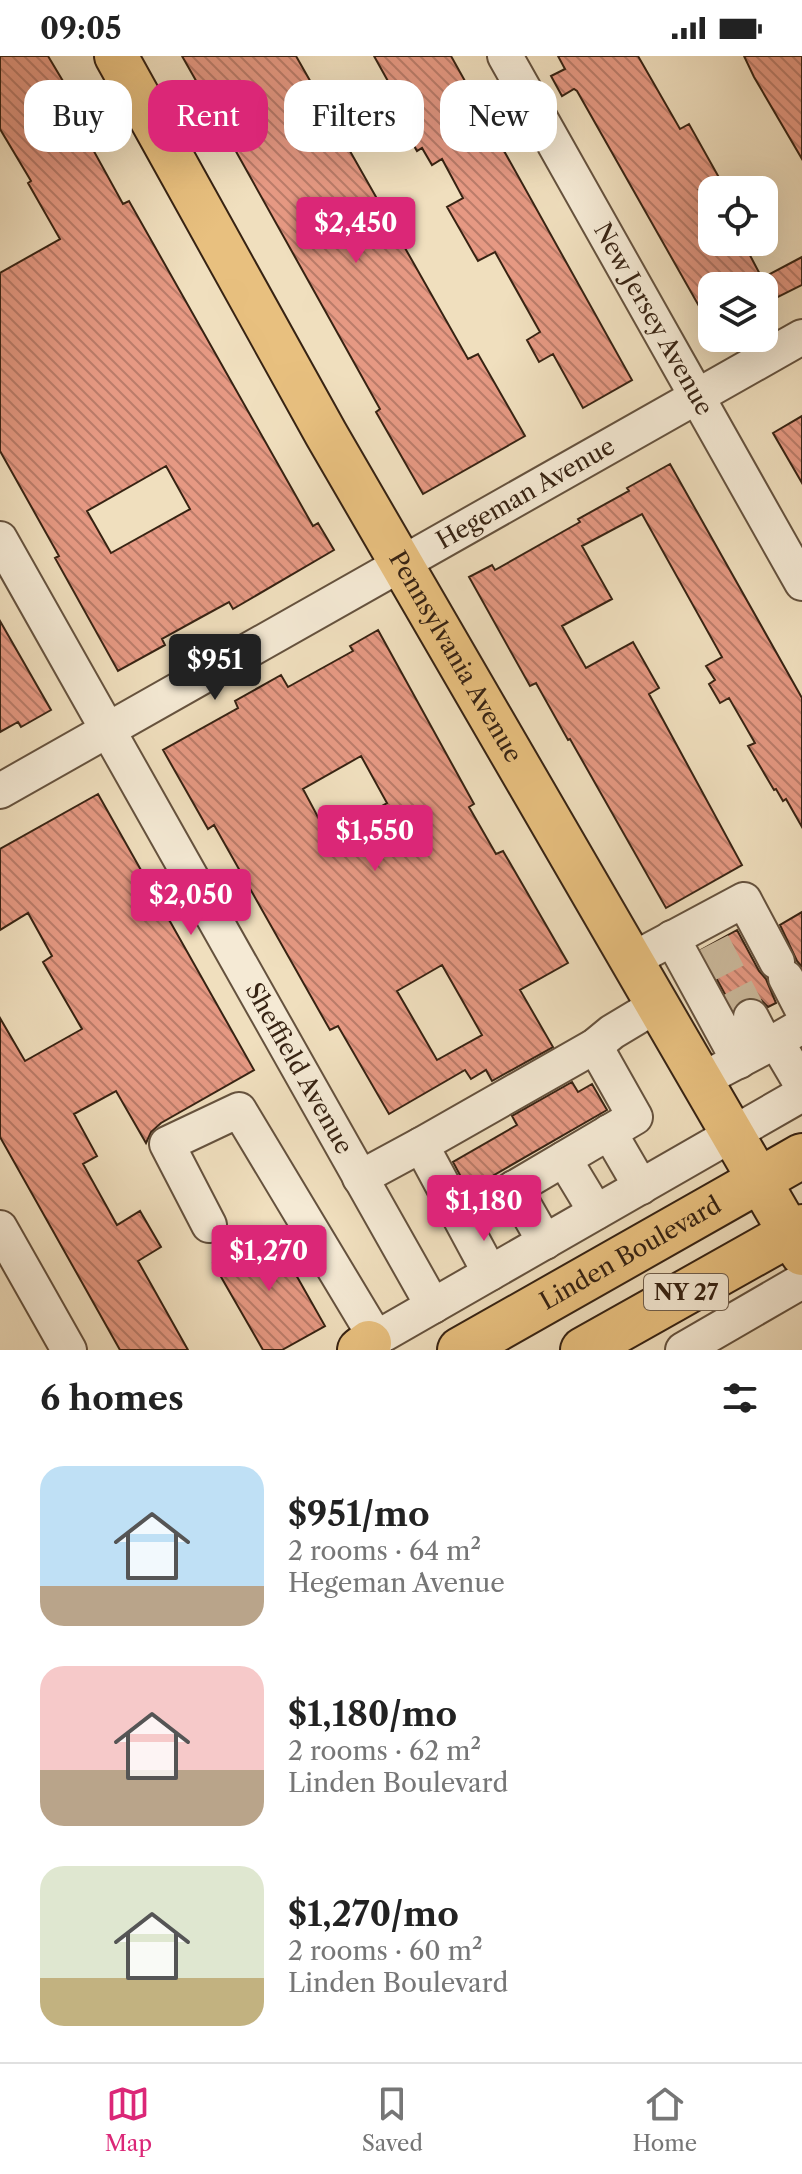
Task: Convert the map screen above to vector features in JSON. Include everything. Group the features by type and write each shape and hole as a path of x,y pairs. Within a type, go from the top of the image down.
{"highway":[{"name":"Linden Boulevard","path":"460,1350 802,1156"},
{"name":"NY 27","path":"583,1350 798,1238"}],"main road":[{"name":"Pennsylvania Avenue","path":"116,56 326,434 758,1181 798,1238"}],"street":[{"name":"New Jersey Avenue","path":"505,56 802,583"},
{"name":"Hegeman Avenue","path":"0,791 802,337"},
{"name":"Sheffield Avenue","path":"0,539 433,1306"},
{"path":"632,960 672,938 708,933 744,900 802,1009"},
{"path":"672,938 695,981 767,1038 802,1085"},
{"path":"360,1178 595,1046 656,1003 695,981"},
{"path":"701,1080 767,1038"},
{"path":"462,1219 635,1117 595,1046"},
{"path":"209,1225 167,1144 239,1110 365,1345 802,1094"},
{"path":"609,1132 641,1187"},
{"path":"421,1145 490,1273"},
{"path":"564,1159 596,1212"},
{"path":"514,1188 545,1242"},
{"path":"0,1228 69,1350"},
{"path":"683,1350 802,1281"}],"building":[{"path":"0,56 48,56 62,80 24,80 24,152 94,152 123,204 129,201 313,526 318,523 334,550 233,609 229,602 162,639 165,645 118,671 0,451 0,273 60,239 28,183 31,181 0,129","holes":["166,466 190,509 111,553 87,511"]},
{"path":"182,56 296,56 310,80 284,80 284,152 350,152 468,359 478,354 525,436 423,494 376,412 380,409 236,152 268,152 268,80 196,80"},
{"path":"374,56 451,56 464,80 440,80 440,152 505,152 632,380 583,408 553,354 539,362 527,340 540,332 495,252 478,261 447,207 463,198 442,159 432,165 424,151 424,80 387,80"},
{"path":"558,56 638,56 680,129 689,124 718,176 698,176 698,256 750,256 759,272 698,272 698,304 577,91 574,89 562,96 557,80 551,76 565,69"},
{"path":"744,56 802,56 802,159 754,77"},
{"path":"802,257 802,285 778,297 778,272 774,272"},
{"path":"802,416 802,483 773,433"},
{"path":"670,464 802,698 802,827 786,799 783,801 774,790 748,746 755,743 729,698 720,703 709,684 715,680 706,666 722,657 642,514 582,546 612,599 562,626 586,668 633,642 659,688 649,694 742,865 666,908 570,739 536,683 530,686 469,577 492,565 495,570 580,522 578,519"},
{"path":"0,621 51,710 21,727 18,722 0,732"},
{"path":"378,630 474,804 469,807 496,854 503,851 568,963 520,990 553,1047 492,1081 486,1070 471,1079 465,1070 389,1114 338,1026 330,1030 214,825 208,829 163,750 238,708 235,701 281,675 288,687 353,651 350,646","holes":["361,756 387,803 328,836 303,789","442,965 482,1035 437,1060 397,991"]},
{"path":"98,794 254,1070 161,1123 151,1132 146,1143 116,1091 74,1114 97,1156 83,1164 117,1225 140,1211 161,1247 138,1261 188,1350 120,1350 0,1137 0,1018 25,1061 82,1029 43,962 52,956 28,913 0,930 0,849"},
{"path":"802,912 802,967 780,925"},
{"path":"737,930 766,979 776,1003 768,1007 761,1000 751,997 741,1000 733,1009 701,950"},
{"path":"572,1082 578,1092 592,1084 607,1110 468,1190 453,1162 517,1125 512,1116"},
{"path":"270,1229 325,1326 282,1350 263,1350 213,1263"}],"tunnel":[{"path":"713,943 751,1017"}]}
